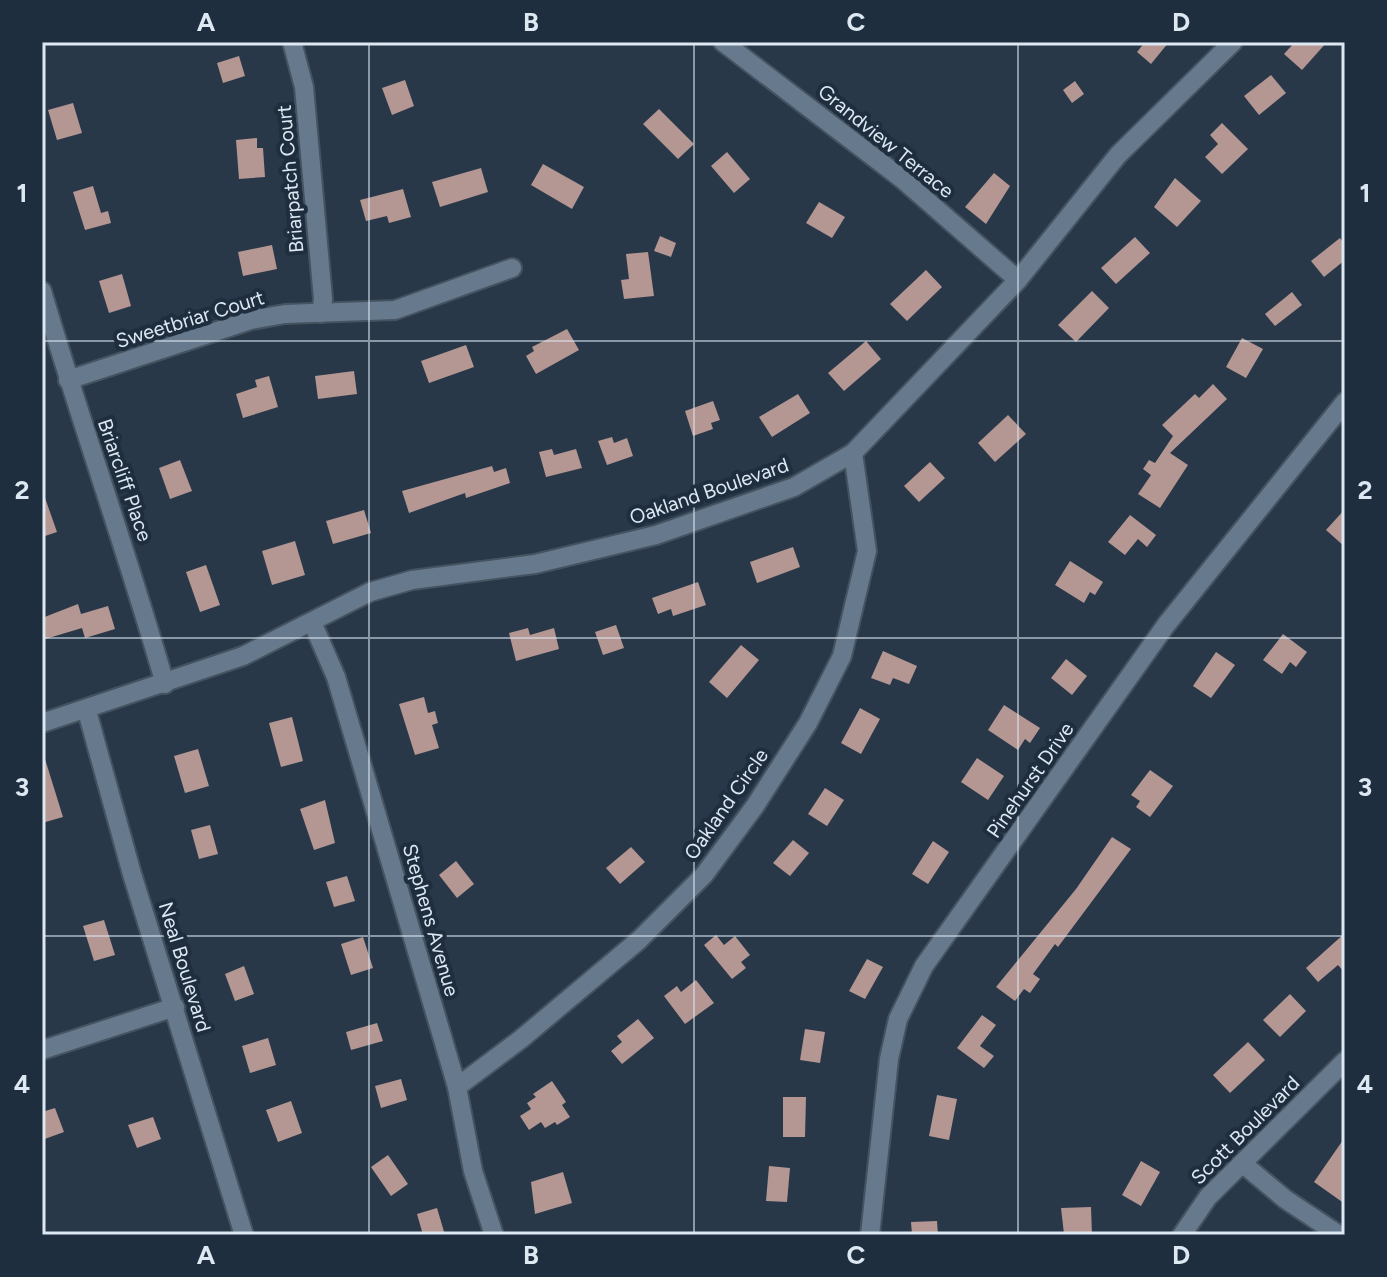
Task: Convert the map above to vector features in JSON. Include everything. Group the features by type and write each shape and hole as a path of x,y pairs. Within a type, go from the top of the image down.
{"street":[{"name":"Briarpatch Court","path":"292,42 304,87 323,299 321,313"},
{"name":"Grandview Terrace","path":"723,42 901,178 1018,280"},
{"name":"Oakland Boulevard","path":"42,723 87,711 243,656 370,592 412,580 535,564 656,535 794,487 853,453 1018,280 1118,155 1233,42"},
{"name":"Sweetbriar Court","path":"68,380 251,320 395,310 512,268"},
{"name":"Briarcliff Place","path":"42,291 68,380 124,544 165,684"},
{"name":"Pinehurst Drive","path":"870,1235 889,1059 898,1019 924,966 1166,625 1345,402"},
{"name":"Oakland Circle","path":"457,1087 521,1039 639,940 704,875 755,806 808,723 842,656 867,551 853,453"},
{"name":"Stephens Avenue","path":"312,622 336,677 457,1087 473,1171 494,1235"},
{"name":"Neal Boulevard","path":"87,711 132,874 244,1235"},
{"path":"42,1050 175,1007"},
{"name":"Scott Boulevard","path":"1182,1235 1208,1197 1345,1061"},
{"path":"1242,1163 1285,1199 1339,1235"}],"building":[{"path":"1145,42 1169,42 1151,64 1137,52"},
{"path":"1295,42 1327,42 1302,70 1284,54"},
{"path":"239,56 245,76 223,83 217,63"},
{"path":"1271,75 1286,93 1259,115 1244,96"},
{"path":"405,80 414,106 392,115 382,88"},
{"path":"1075,81 1084,94 1072,103 1063,90"},
{"path":"73,103 82,133 57,140 48,110"},
{"path":"659,109 694,144 678,159 643,124"},
{"path":"1222,123 1248,149 1222,174 1205,157 1218,144 1210,135"},
{"path":"257,138 257,148 263,148 265,177 239,179 236,140"},
{"path":"727,152 750,179 734,193 711,166"},
{"path":"543,164 584,187 572,209 531,185"},
{"path":"481,168 488,192 440,207 432,182"},
{"path":"994,173 1010,186 986,224 965,207"},
{"path":"1175,178 1201,201 1177,227 1154,207"},
{"path":"93,186 101,213 108,211 111,223 85,230 73,192"},
{"path":"403,189 411,217 389,223 387,216 366,221 360,200"},
{"path":"819,202 845,217 832,238 806,223"},
{"path":"660,236 676,243 671,257 654,251"},
{"path":"1135,237 1150,253 1116,284 1101,268"},
{"path":"1340,238 1345,245 1345,260 1324,277 1311,261"},
{"path":"272,245 277,269 243,276 238,252"},
{"path":"648,252 654,296 624,299 621,280 629,279 626,254"},
{"path":"926,270 942,287 907,321 890,304"},
{"path":"122,274 131,306 109,313 99,281"},
{"path":"1092,291 1109,308 1076,342 1058,325"},
{"path":"1292,292 1302,305 1275,326 1265,314"},
{"path":"567,329 579,350 536,374 526,356 534,351 532,347"},
{"path":"1242,338 1263,349 1246,378 1226,367"},
{"path":"866,341 881,359 844,391 828,373"},
{"path":"466,345 474,367 429,383 421,361"},
{"path":"354,371 357,394 318,399 315,376"},
{"path":"269,376 278,407 243,418 236,394 257,387 255,380"},
{"path":"1213,384 1227,399 1170,453 1188,465 1160,508 1138,494 1151,475 1143,469 1149,460 1155,463 1173,436 1162,425 1195,394 1199,398"},
{"path":"798,394 810,413 772,437 759,417"},
{"path":"713,401 720,420 711,423 713,429 693,436 685,411"},
{"path":"1008,415 1026,434 995,462 978,443"},
{"path":"612,437 614,443 627,438 633,456 607,465 598,441"},
{"path":"552,449 554,455 576,449 582,468 546,477 539,452"},
{"path":"180,460 192,491 170,499 159,468"},
{"path":"930,462 945,478 919,502 904,486"},
{"path":"492,466 494,472 506,468 510,483 466,498 465,493 409,513 402,491"},
{"path":"42,496 57,532 42,537"},
{"path":"1345,509 1345,547 1326,530"},
{"path":"364,510 371,533 333,544 326,521"},
{"path":"1130,515 1156,535 1147,547 1138,539 1125,555 1108,542"},
{"path":"295,541 305,575 272,585 262,551"},
{"path":"793,547 800,567 757,583 750,562"},
{"path":"1070,561 1103,582 1095,595 1090,592 1084,603 1055,585"},
{"path":"206,565 220,605 200,612 186,572"},
{"path":"698,582 706,605 673,616 671,609 658,614 652,598"},
{"path":"78,604 81,614 108,606 115,629 85,638 82,628 42,640 42,618"},
{"path":"616,625 624,648 603,655 595,632"},
{"path":"528,628 530,635 554,628 559,649 516,661 509,633"},
{"path":"1283,634 1307,652 1296,667 1290,662 1282,674 1263,660"},
{"path":"741,645 759,660 727,698 709,682"},
{"path":"883,651 917,666 909,684 893,678 890,685 871,678"},
{"path":"1216,652 1235,665 1211,698 1193,686"},
{"path":"1066,659 1087,676 1072,695 1051,678"},
{"path":"424,697 428,713 435,711 438,723 432,725 439,748 415,755 399,704"},
{"path":"1004,705 1040,728 1030,743 1025,739 1018,750 988,730"},
{"path":"860,708 880,719 861,754 841,743"},
{"path":"292,717 303,761 281,767 269,723"},
{"path":"198,749 209,786 185,793 174,756"},
{"path":"977,758 1004,776 988,800 961,782"},
{"path":"42,759 45,759 63,817 42,823"},
{"path":"1150,770 1173,786 1150,817 1136,807 1140,801 1131,795"},
{"path":"825,788 844,800 827,826 808,814"},
{"path":"325,800 335,843 314,850 300,809"},
{"path":"210,825 218,854 199,859 191,830"},
{"path":"1112,837 1131,849 1058,947 1055,944 1033,974 1040,979 1030,993 1024,989 1015,1001 996,987 1076,889"},
{"path":"793,840 809,853 790,876 773,863"},
{"path":"933,841 949,852 928,884 912,874"},
{"path":"631,847 645,862 620,884 606,868"},
{"path":"456,861 474,884 457,898 439,875"},
{"path":"347,876 355,901 334,907 326,882"},
{"path":"104,920 115,955 94,961 83,926"},
{"path":"1345,933 1345,973 1338,965 1318,982 1306,968"},
{"path":"716,935 724,945 735,936 750,955 741,962 746,968 732,979 704,945"},
{"path":"363,937 373,968 351,975 341,944"},
{"path":"867,959 883,967 865,999 849,991"},
{"path":"244,966 254,994 235,1001 225,974"},
{"path":"696,980 714,1003 685,1024 664,996 677,986 681,992"},
{"path":"1290,994 1306,1011 1280,1037 1263,1020"},
{"path":"982,1015 996,1025 980,1046 994,1056 984,1068 957,1048"},
{"path":"638,1019 654,1038 622,1064 611,1051 622,1042 617,1036"},
{"path":"377,1023 383,1041 351,1050 346,1032"},
{"path":"805,1029 825,1032 820,1063 800,1060"},
{"path":"268,1038 276,1065 250,1073 242,1046"},
{"path":"1248,1042 1265,1060 1230,1093 1213,1075"},
{"path":"401,1079 407,1100 381,1108 375,1086"},
{"path":"552,1081 566,1102 562,1105 570,1117 545,1128 541,1122 529,1130 520,1116 531,1109 527,1103 536,1097 533,1094"},
{"path":"937,1095 957,1099 949,1140 929,1136"},
{"path":"783,1097 806,1097 805,1137 783,1137"},
{"path":"291,1101 302,1133 278,1142 266,1110"},
{"path":"55,1108 64,1132 42,1140 42,1112"},
{"path":"153,1117 161,1139 137,1148 128,1125"},
{"path":"1345,1137 1345,1204 1314,1182"},
{"path":"388,1155 408,1184 391,1196 371,1167"},
{"path":"1141,1161 1160,1172 1141,1206 1122,1195"},
{"path":"769,1166 790,1168 787,1202 766,1201"},
{"path":"563,1172 572,1203 535,1214 531,1182"},
{"path":"1091,1207 1092,1235 1064,1234 1061,1208"},
{"path":"437,1208 445,1235 423,1235 417,1214"},
{"path":"937,1221 938,1235 912,1235 911,1222"}]}
